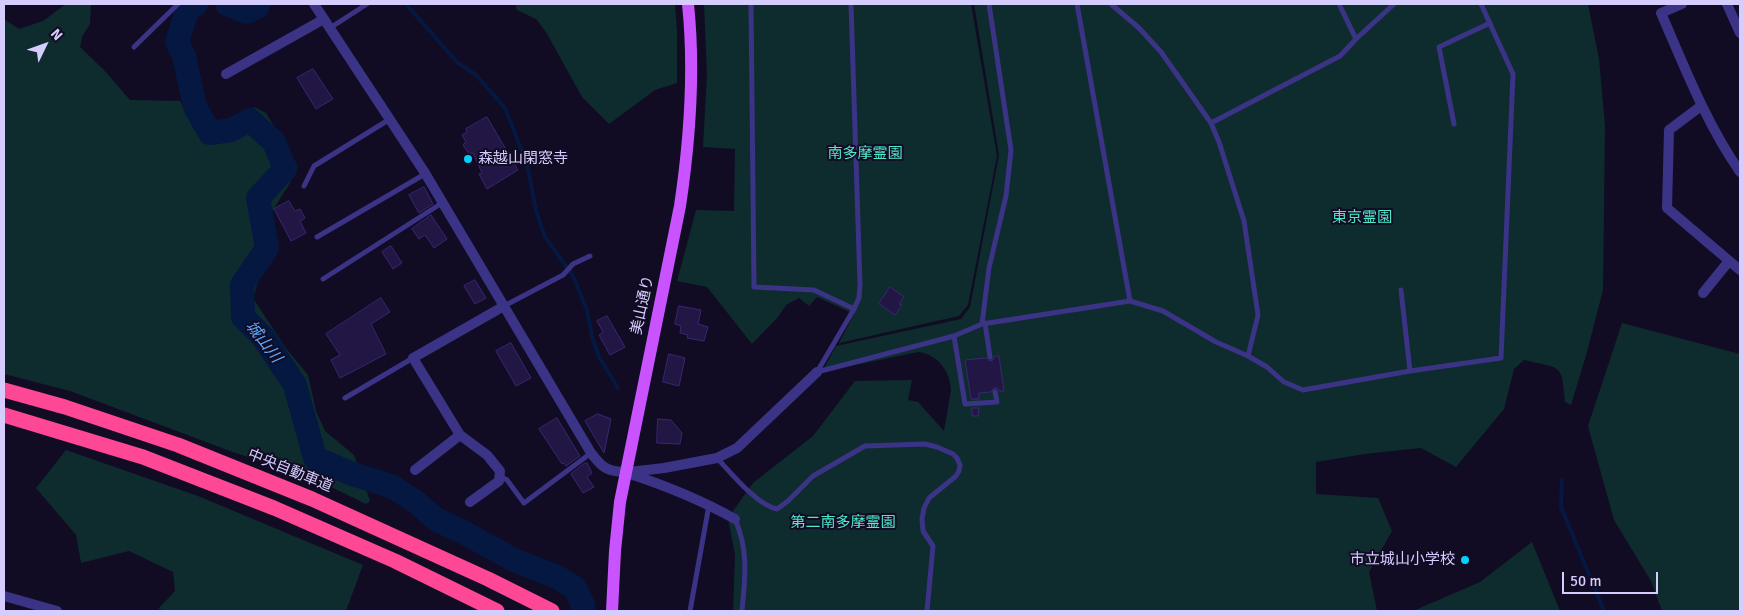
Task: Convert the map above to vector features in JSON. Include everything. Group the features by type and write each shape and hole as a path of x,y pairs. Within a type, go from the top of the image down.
{"highway":[{"name":"中央自動車道","path":"4,390 65,407 178,445 312,499 472,571 552,611"},
{"path":"4,415 142,457 274,508 395,561 497,611"}],"main road":[{"name":"美山通り","path":"612,611 620,502 680,206 685,171 692,69 688,4"}],"street":[{"path":"314,4 425,173 591,453 601,465 609,470 626,473 709,505 735,520"},
{"path":"1682,4 1661,13 1701,106 1718,138 1740,172"},
{"path":"1727,4 1740,33"},
{"path":"226,74 327,24"},
{"path":"1701,106 1669,130 1667,208 1736,264 1703,292"},
{"path":"470,502 499,481 500,471 487,455 460,435 413,358 504,306"},
{"path":"626,473 717,458 737,448 817,372"},
{"path":"415,470 460,435"},
{"path":"4,596 44,610 57,611"}],"lane":[{"path":"134,47 178,4"},
{"path":"327,24 367,4"},
{"path":"751,4 754,287 814,290 854,308"},
{"path":"817,372 859,298 851,4"},
{"path":"989,4 1011,150 1006,196 990,268 984,324 990,357"},
{"path":"1077,4 1130,301"},
{"path":"1111,4 1139,28 1161,52 1211,123 1231,176 1244,221 1258,315 1248,356"},
{"path":"1339,4 1356,39"},
{"path":"1211,123 1340,56 1394,4"},
{"path":"817,372 954,336 984,324 1130,301 1163,311 1216,342 1248,356 1267,367 1284,382 1303,390 1410,371 1501,358 1513,74 1481,4"},
{"path":"1454,124 1439,47 1490,24"},
{"path":"304,186 314,166 390,119"},
{"path":"317,237 425,173"},
{"path":"323,279 443,203"},
{"path":"504,306 563,275 573,264 590,256"},
{"path":"1401,290 1410,371"},
{"path":"954,336 965,404 996,402 995,392"},
{"path":"345,398 413,358"},
{"path":"717,458 769,508 777,509 788,501 813,476 865,446 925,444 953,454 958,458 959,471 956,476 929,498 924,508 922,519 923,531 934,546 927,611"},
{"path":"500,476 507,480 524,503 591,453"},
{"path":"690,611 709,505"},
{"path":"735,520 741,533 746,562 742,611"}],"green space":[{"path":"66,4 91,5 90,24 82,37 80,47 104,70 130,100 180,101 194,129 225,125 254,107 266,113 297,165 290,183 271,213 273,234 253,298 285,347 308,375 316,411 325,431 354,455 370,501 366,504 321,482 230,451 70,391 4,374 4,19 19,29 43,21"},
{"path":"515,4 675,4 677,83 655,90 609,124 582,97 546,32 536,19 517,10"},
{"name":"南多摩霊園","path":"704,4 971,4 997,156 968,305 959,316 839,343 854,314 817,297 809,306 799,298 786,305 778,317 752,344 707,287 677,281 696,210 734,211 735,149 703,147 707,75"},
{"name":"東京霊園","path":"974,4 1588,4 1599,59 1605,125 1603,290 1571,405 1565,402 1563,380 1557,369 1524,360 1514,369 1504,409 1456,467 1421,448 1316,462 1316,494 1378,498 1392,531 1369,572 1377,611 733,611 735,555 728,518 753,483 813,436 855,381 912,380 908,400 918,402 944,431 951,390 950,383 941,364 925,353 918,352 822,372 836,346 961,319 970,307 999,155"},
{"path":"1622,323 1740,354 1740,611 1662,611 1651,581 1614,520 1588,426"},
{"path":"66,450 198,496 363,565 346,611 168,611 158,609 175,591 173,572 129,551 81,563 76,535 36,488"},
{"path":"1532,542 1560,611 1413,611 1480,582"}],"building":[{"path":"313,69 333,99 316,109 297,78"},
{"path":"487,117 518,170 487,189 479,174 482,173 473,153 469,154 463,145 466,142 462,135 467,132 466,129"},
{"path":"424,187 433,204 419,213 409,195"},
{"path":"289,201 295,211 300,209 305,218 300,221 306,233 291,241 274,209"},
{"path":"431,215 447,239 434,248 425,235 419,239 412,229"},
{"path":"391,246 402,263 393,269 382,252"},
{"path":"475,280 486,298 475,304 464,286"},
{"path":"890,287 904,297 899,304 902,305 895,315 879,304"},
{"path":"381,298 390,312 371,324 386,354 340,378 331,360 340,355 326,334"},
{"path":"679,306 701,310 698,324 708,327 704,341 687,338 688,335 680,333 681,326 675,324"},
{"path":"607,316 625,347 610,355 599,335 603,332 597,321"},
{"path":"511,343 531,378 516,386 496,351"},
{"path":"669,354 685,358 679,386 663,382"},
{"path":"999,356 1004,391 994,388 991,392 979,393 979,399 971,399 965,360 986,358 990,361 994,357"},
{"path":"972,408 979,408 978,416 973,416"},
{"path":"598,414 611,419 604,453 585,421"},
{"path":"557,418 580,456 566,466 564,463 562,464 539,429"},
{"path":"658,419 671,420 682,433 680,444 657,443"},
{"path":"587,463 592,473 587,477 594,487 583,493 571,474"}],"waterway":[{"name":"城山川","path":"196,4 187,11 177,42 184,56 195,107 210,133 231,130 250,120 274,142 285,169 258,198 267,248 242,285 243,317 263,337 295,385 315,458 350,473 393,487 416,502 437,520 514,560 557,577 575,588 583,605 583,611"},
{"name":"城山川","path":"227,4 246,12 257,7 258,4"},
{"path":"406,4 457,62 476,75 505,108 527,164 536,210 545,237 573,276 587,310 592,337 599,357 618,388"},
{"path":"1562,480 1561,507 1604,611"},
{"path":"579,595 584,586"}],"place":[{"name":"森越山閑窓寺","path":"468,159"},
{"name":"市立城山小学校","path":"1465,560"}],"park label":[{"name":"第二南多摩霊園","path":"843,523"}]}
